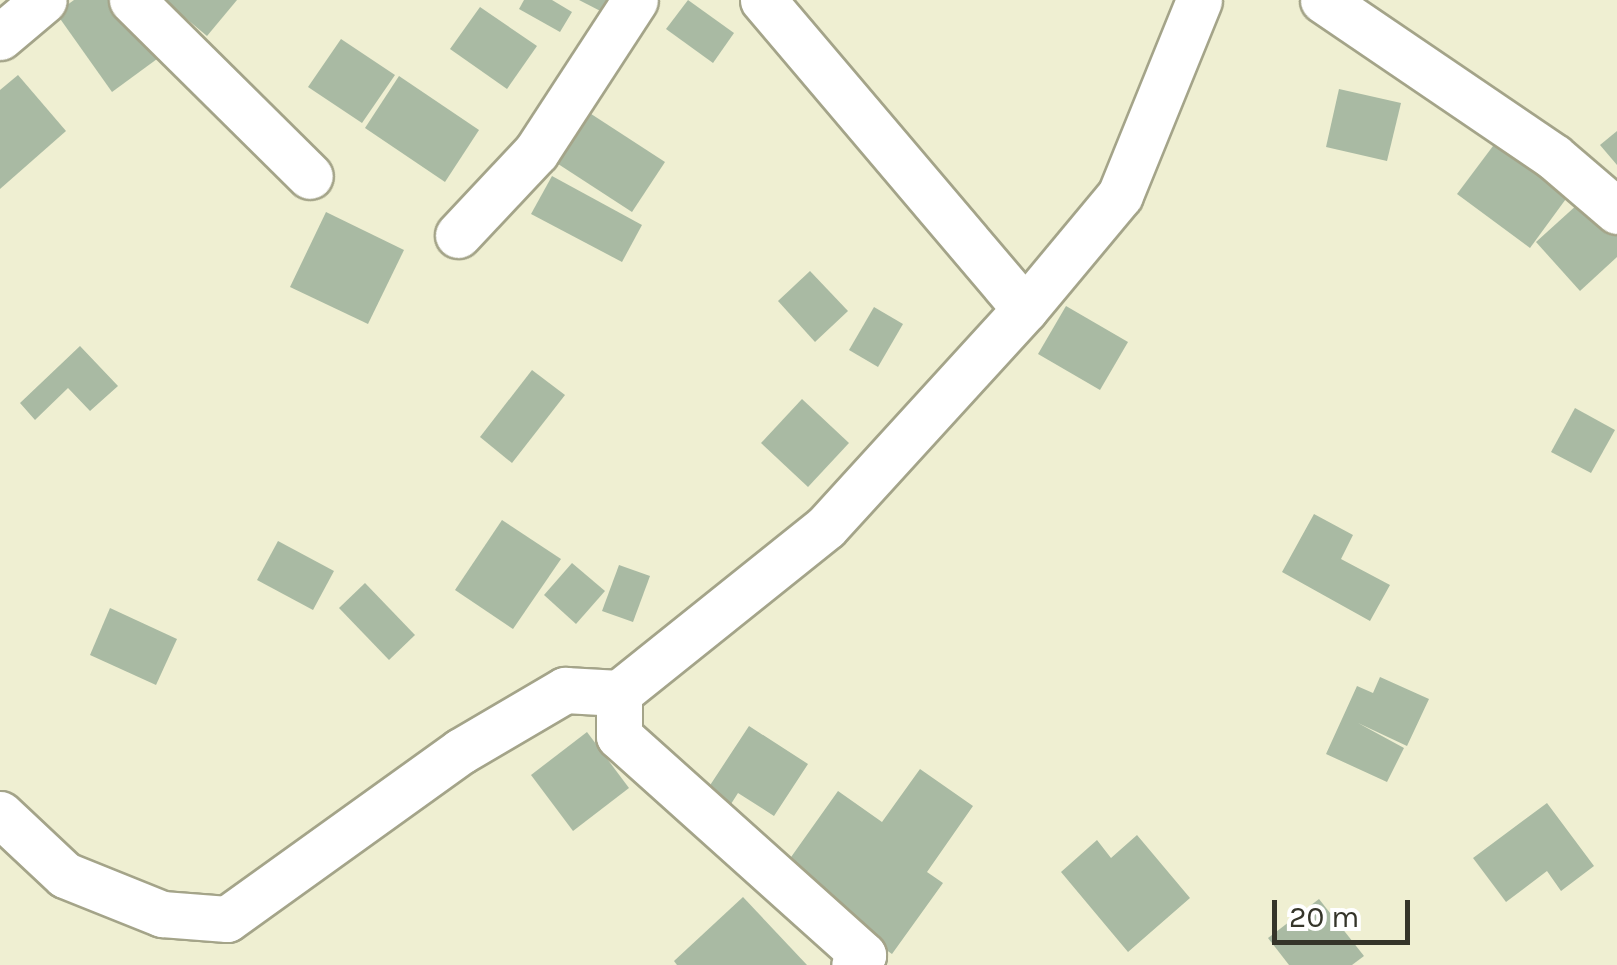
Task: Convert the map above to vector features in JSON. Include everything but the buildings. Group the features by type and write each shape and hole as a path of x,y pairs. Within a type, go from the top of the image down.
{"street":[{"path":"0,37 44,0"},
{"path":"132,0 310,176"},
{"path":"458,235 536,152 636,0"},
{"path":"764,0 1025,309"},
{"path":"1323,0 1554,157 1617,211"},
{"path":"0,814 65,874 162,914 227,919 461,751 564,690 620,693 826,527 1025,309 1120,195 1194,9"},
{"path":"620,693 618,736 869,962"}]}
